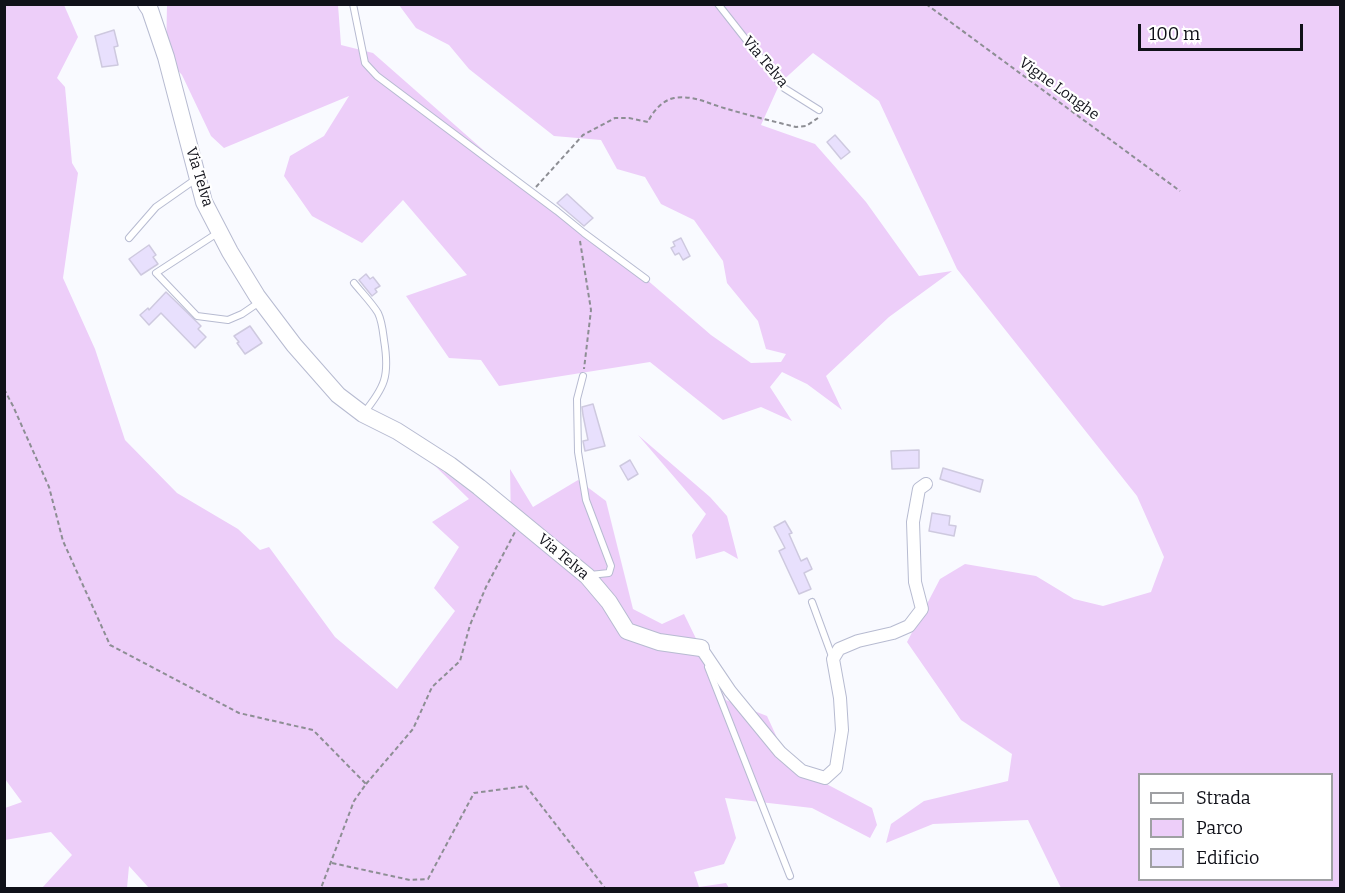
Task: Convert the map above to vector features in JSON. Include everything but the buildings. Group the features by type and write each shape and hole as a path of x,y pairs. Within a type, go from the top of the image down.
{"street":[{"name":"Via Telva","path":"152,6 204,202 230,252 261,301 294,345 338,396 363,414 397,431 450,465 587,576 609,602 627,631 659,642 701,648"},
{"path":"701,648 730,691 780,752 802,771 825,778 836,768 842,730 840,698 833,659 839,649 909,626 922,609 915,582 913,522 919,489 926,484"}],"lane":[{"path":"353,4 365,63 377,76 646,279"},
{"name":"Via Telva","path":"718,4 784,88 819,110"},
{"path":"129,238 156,207 198,178"},
{"path":"219,231 156,273 197,316 228,320 261,301"},
{"path":"354,283 378,314 387,354 386,377 379,394 363,414"},
{"path":"583,376 577,399 578,452 586,500 611,566 609,573 587,576"},
{"path":"812,602 833,659"},
{"path":"701,648 790,876"}],"path":[{"name":"Vigne Longhe","path":"926,4 1180,191"},
{"path":"531,192 583,135 615,118 648,122 651,114 672,98 700,99 721,108 795,127 806,126 820,116 819,110"},
{"path":"583,376 591,310 580,238 584,233"},
{"path":"4,389 14,406 49,487 63,541 110,645 239,713 314,729 366,783"},
{"path":"321,888 354,801 366,783 413,729 432,687 460,662 470,625 486,587 520,522"},
{"path":"332,863 410,880 428,879 474,793 526,786 605,888"}],"green space":[{"path":"5,5 64,5 78,37 57,78 65,87 72,163 78,173 63,278 95,349 125,440 177,493 238,529 260,550 269,547 335,637 397,689 455,611 434,588 459,547 432,522 469,499 432,463 511,522 510,469 533,507 578,480 606,501 633,609 662,624 684,614 726,700 767,716 779,742 781,760 872,808 877,825 870,838 812,808 725,798 736,838 724,864 694,872 699,887 726,883 729,888 149,888 129,866 127,888 42,888 72,855 51,832 5,840 5,808 22,802 5,779"},
{"path":"167,5 338,5 341,45 373,53 531,192 624,260 711,335 751,363 781,362 786,354 766,349 758,321 727,283 723,261 694,220 661,204 645,177 617,169 601,140 554,136 469,69 449,45 416,28 399,5 1340,5 1340,888 1061,888 1028,820 933,824 886,843 891,824 924,801 1008,781 1012,754 961,720 907,642 940,579 965,564 1036,576 1074,599 1103,606 1151,592 1164,557 1137,496 957,269 879,101 813,53 780,83 761,125 815,144 866,202 919,276 952,271 889,317 826,376 842,410 807,384 782,372 770,387 792,421 761,407 723,420 650,362 499,386 481,360 449,358 406,296 467,275 403,200 362,243 312,216 284,176 290,156 324,136 349,96 224,148 211,136 182,75 166,57"},
{"path":"638,435 710,497 727,516 738,559 724,551 696,559 692,535 706,514"}]}
